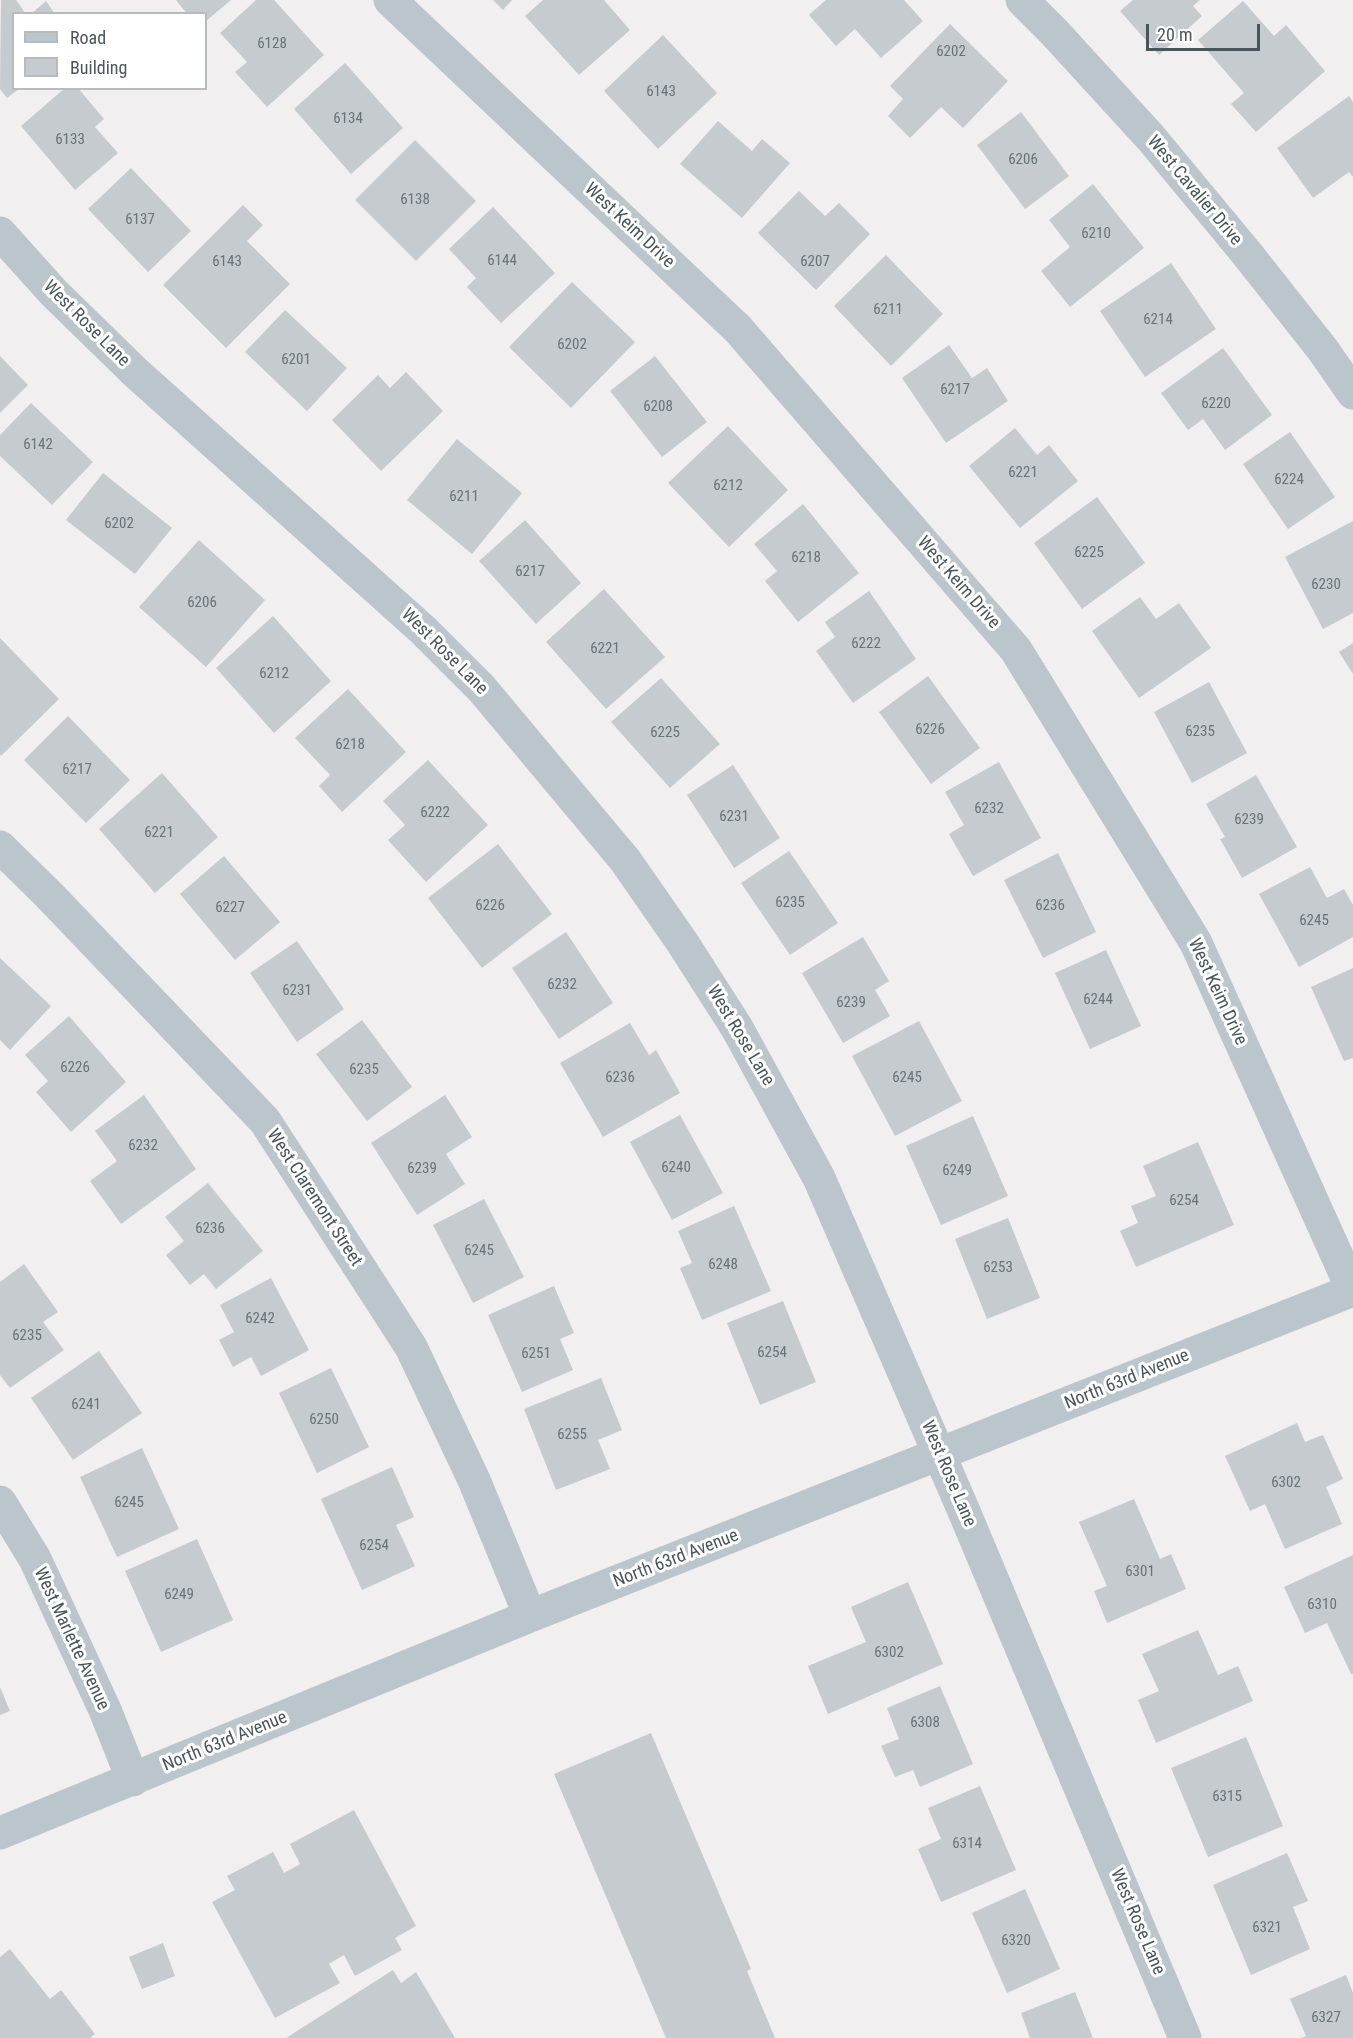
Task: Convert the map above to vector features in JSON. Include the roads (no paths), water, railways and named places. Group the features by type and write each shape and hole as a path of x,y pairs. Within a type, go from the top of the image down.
{"street":[{"name":"West Keim Drive","path":"390,0 738,329 1016,650 1196,944 1353,1290"},
{"name":"West Cavalier Drive","path":"1022,0 1151,138 1255,264 1323,350 1353,393"},
{"name":"West Rose Lane","path":"0,233 54,293 135,372 423,630 482,689 625,860 737,1028 819,1178 940,1455 1185,2038"},
{"name":"West Claremont Street","path":"0,847 49,894 265,1121 411,1347 474,1480 530,1616"},
{"name":"North 63rd Avenue","path":"0,1833 530,1616 1353,1290"},
{"name":"West Marlette Avenue","path":"0,1502 35,1559 105,1710 133,1780"}]}
